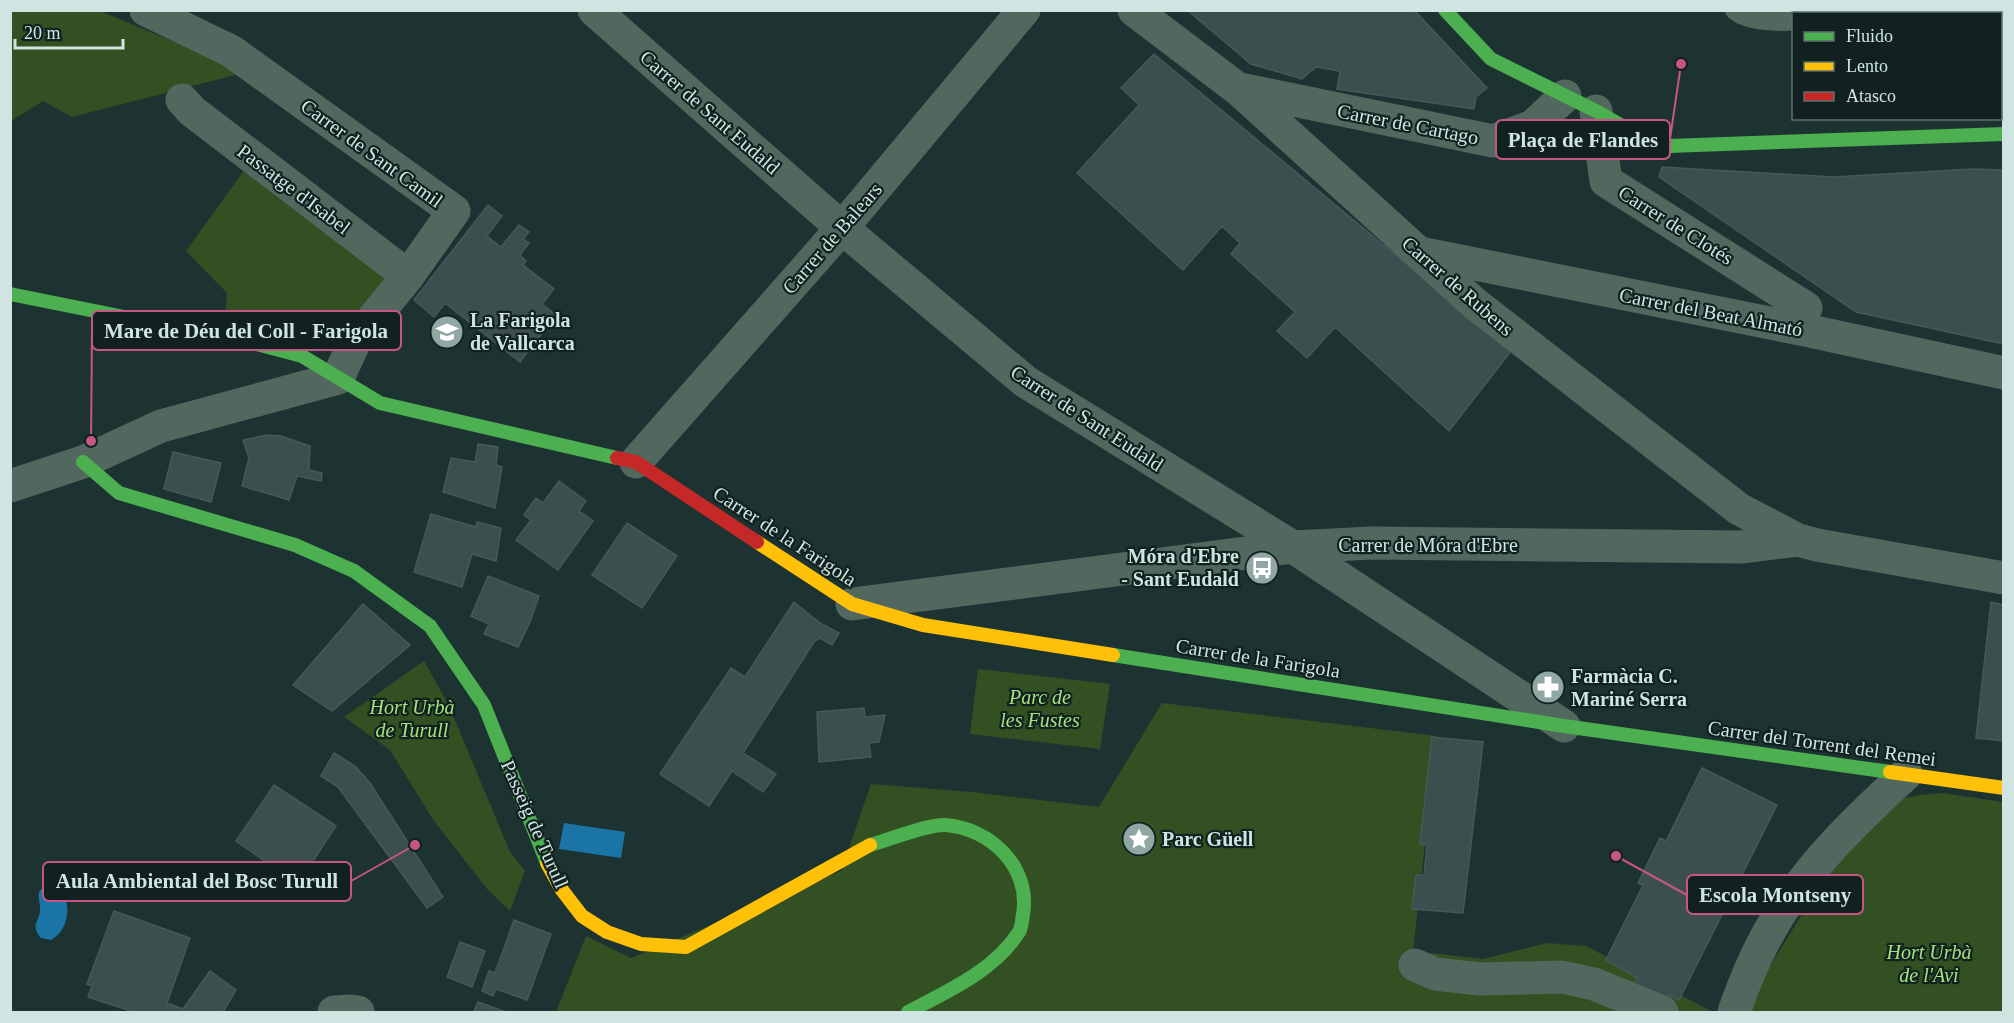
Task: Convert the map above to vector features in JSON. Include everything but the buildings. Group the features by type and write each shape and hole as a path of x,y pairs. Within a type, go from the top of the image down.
{"street":[{"name":"Carrer de Sant Camil","path":"146,10 231,51 454,211 408,276 356,341 338,378"},
{"name":"Carrer de Sant Eudald","path":"594,10 842,228 1026,382 1293,547 1564,726"},
{"name":"Carrer de Balears","path":"636,462 842,228 1024,10"},
{"name":"Carrer de Rubens","path":"1134,10 1238,89 1474,303 1739,509 1798,540"},
{"path":"1445,10 1491,59 1596,111 1654,144 1669,146 2004,134"},
{"name":"Carrer de Cartago","path":"1238,89 1494,141 1533,126 1565,96"},
{"name":"Passatge d'Isabel","path":"182,100 192,111 408,276"},
{"name":"Carrer de Clotés","path":"1596,111 1606,181 1806,308"},
{"name":"Carrer del Beat Almató","path":"1419,253 1810,331 2004,373"},
{"name":"Carrer de la Farigola","path":"10,294 249,342 302,356 380,403 636,462 852,604 923,625 1564,726"},
{"path":"10,486 83,462 161,426 338,378"},
{"name":"Passeig de Turull","path":"83,462 119,493 295,545 354,571 430,626 484,705 548,864 562,890 582,916 607,932 641,944 686,947 864,847 912,832 945,825 972,831 995,843 1018,871 1024,901 1020,930 996,959 956,987 908,1012"},
{"name":"Carrer de Móra d'Ebre","path":"852,604 1293,547 1372,543 1741,546 1798,540 2004,578"},
{"name":"Carrer del Torrent del Remei","path":"1564,726 2004,788"},
{"path":"1734,1012 1772,925 1798,887 1853,823 1906,774"},
{"path":"1415,966 1436,974 1480,979 1562,977 1573,979 1594,984 1662,1012"},
{"path":"334,1012 358,1012"}],"lane":[{"path":"1735,10 1739,14 1768,21 1792,21"}],"green space":[{"path":"11,11 100,11 233,66 239,74 72,117 43,101 11,121"},
{"path":"248,165 391,272 345,334 332,336 225,317 227,293 186,251"},
{"name":"Hort Urbà de Turull","path":"424,661 449,706 510,852 525,871 510,911 488,890 434,821 390,750 344,717"},
{"name":"Parc de les Fustes","path":"978,669 1110,684 1100,749 970,734"},
{"name":"Parc Güell","path":"1162,703 1437,736 1413,951 1483,959 1547,943 1586,946 1713,1012 556,1012 586,936 631,958 841,871 871,784 971,792 1099,807"},
{"name":"Hort Urbà de l'Avi","path":"1942,793 2003,802 2003,1012 1742,1012 1835,860 1904,798"}],"water":[{"path":"564,823 625,832 621,858 559,849"},
{"path":"49,884 55,884 61,890 67,905 63,928 51,940 41,938 36,929 40,912 39,892"}],"traffic: fast":[{"path":"1445,10 1491,59 1596,111 1654,144 1669,146 2004,134"},
{"path":"10,294 249,342 302,356 380,403 617,458"},
{"path":"83,462 119,493 295,545 354,571 430,626 484,705 547,863"},
{"path":"1113,655 1564,726 1890,772"},
{"path":"870,845 938,825 962,828 992,842 1014,866 1021,881 1024,897 1022,923 1019,932 1009,946 969,979 908,1012"}],"traffic: slow":[{"path":"757,542 852,604 923,625 1113,655"},
{"path":"1890,772 2004,788"},
{"path":"547,863 562,890 582,916 607,932 641,944 686,947 870,845"}],"traffic: jam":[{"path":"617,458 636,462 757,542"}],"place":[{"name":"Plaça de Flandes","path":"1681,64"},
{"name":"La Farigola de Vallcarca","path":"447,332"},
{"name":"Mare de Déu del Coll - Farigola","path":"91,441"},
{"name":"Móra d'Ebre - Sant Eudald","path":"1262,568"},
{"name":"Farmàcia C. Mariné Serra","path":"1548,687"},
{"name":"Parc Güell","path":"1139,839"},
{"name":"Aula Ambiental del Bosc Turull","path":"415,845"},
{"name":"Escola Montseny","path":"1616,856"}]}
